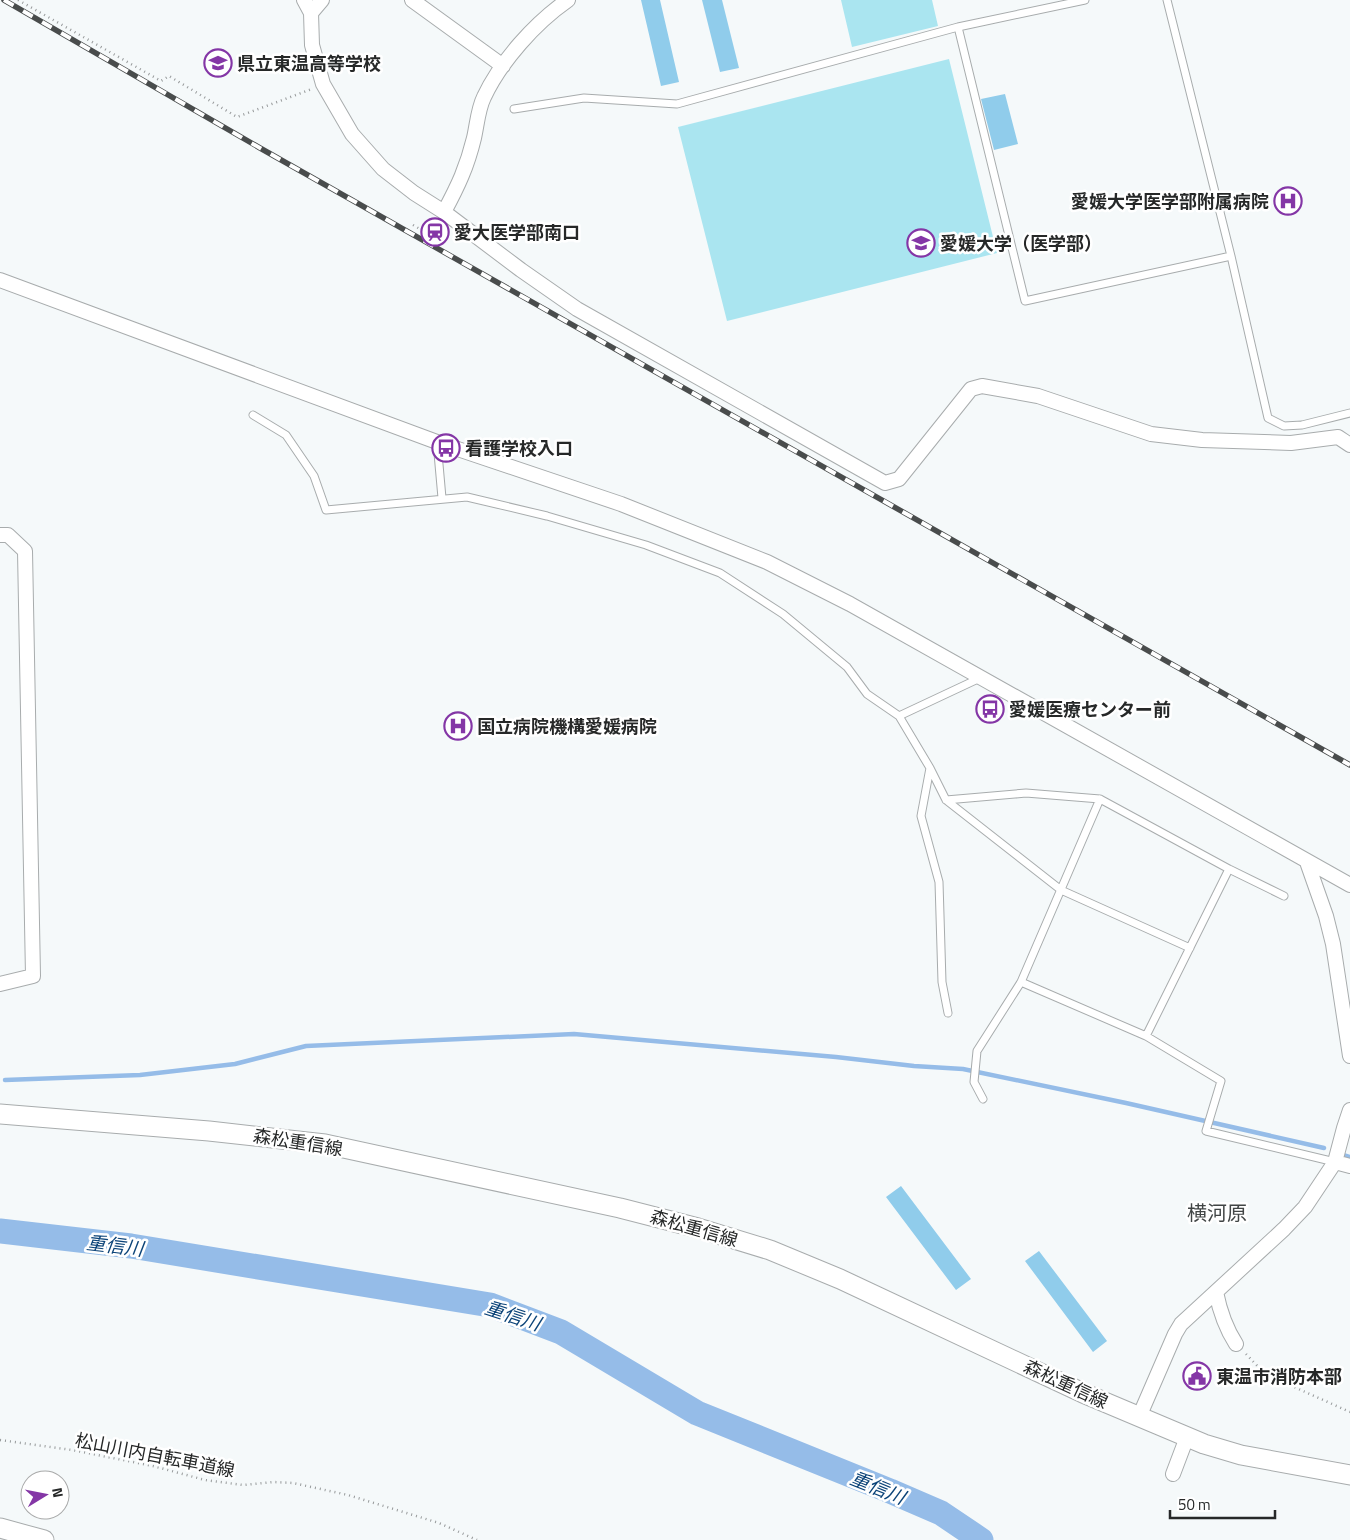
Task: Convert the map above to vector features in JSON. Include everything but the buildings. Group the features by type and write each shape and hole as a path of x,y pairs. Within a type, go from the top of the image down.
{"main road":[{"name":"森松重信線","path":"0,1114 208,1130 325,1144 620,1208 698,1228 770,1250 840,1279 1139,1417 1187,1437 1241,1456 1350,1475"},
{"path":"0,1528 44,1540"}],"street":[{"path":"304,0 311,13 312,45 322,84 352,134 383,169 577,309 885,484 899,479 971,389 982,386 1038,396 1151,434 1202,440 1291,443 1338,437 1350,445"},
{"path":"311,13 322,0"},
{"path":"412,0 503,66"},
{"path":"444,212 464,174 483,99 503,66 553,4 568,0"},
{"path":"0,280 438,442 620,504 767,562 850,604 1350,885"},
{"path":"0,535 8,535 25,551 33,976 0,984"},
{"path":"1307,862 1326,916 1333,944 1350,1056"},
{"path":"1139,1417 1174,1334 1181,1324 1284,1229 1305,1207 1335,1162 1350,1110"},
{"path":"1335,1162 1350,1166"},
{"path":"1216,1292 1226,1329 1236,1344"},
{"path":"1173,1474 1187,1437"}],"lane":[{"path":"514,109 584,98 678,104 958,28 1085,0"},
{"path":"1167,0 1231,256 1268,418 1284,426 1302,425 1350,413"},
{"path":"958,28 1025,301 1231,256"},
{"path":"253,415 286,434 314,476 326,510 468,497 547,516 646,545 720,573 783,614 847,667 867,694 899,716 930,768 946,800 1061,890 1190,948"},
{"path":"438,442 442,498"},
{"path":"899,716 980,678"},
{"path":"930,768 921,816 939,882 942,982 948,1013"},
{"path":"946,800 1026,793 1100,799 1229,869 1284,896"},
{"path":"983,1099 974,1082 977,1051 1021,982 1100,799"},
{"path":"1146,1036 1229,869"},
{"path":"1021,982 1146,1036 1221,1082 1206,1131 1335,1162"}],"path":[{"path":"18,0 161,81 169,76 237,118 322,84"},
{"path":"413,225 427,233"},
{"path":"1236,1344 1265,1374 1350,1412"},
{"name":"松山川内自転車道線","path":"0,1440 72,1450 144,1464 205,1480 243,1485 274,1482 348,1495 406,1511 477,1540"}],"shaded area":[{"path":"841,0 932,0 938,26 852,47"},
{"path":"949,59 997,253 727,321 678,127"}],"waterway":[{"path":"5,1080 140,1075 235,1064 306,1046 574,1034 963,1069 1126,1103 1324,1148"},
{"path":"1343,1155 1350,1157"},
{"name":"重信川","path":"0,1231 131,1246 490,1305 561,1332 697,1413 941,1513 981,1540"}],"railway":[{"path":"4,0 260,148 1350,765"}],"place":[{"name":"県立東温高等学校","path":"218,63"},
{"name":"愛媛大学医学部附属病院","path":"1288,201"},
{"name":"愛大医学部南口","path":"435,232"},
{"name":"愛媛大学（医学部）","path":"921,243"},
{"name":"看護学校入口","path":"446,448"},
{"name":"愛媛医療センター前","path":"990,709"},
{"name":"国立病院機構愛媛病院","path":"458,726"},
{"name":"東温市消防本部","path":"1197,1376"}],"district":[{"name":"横河原","path":"1217,1212"}]}
